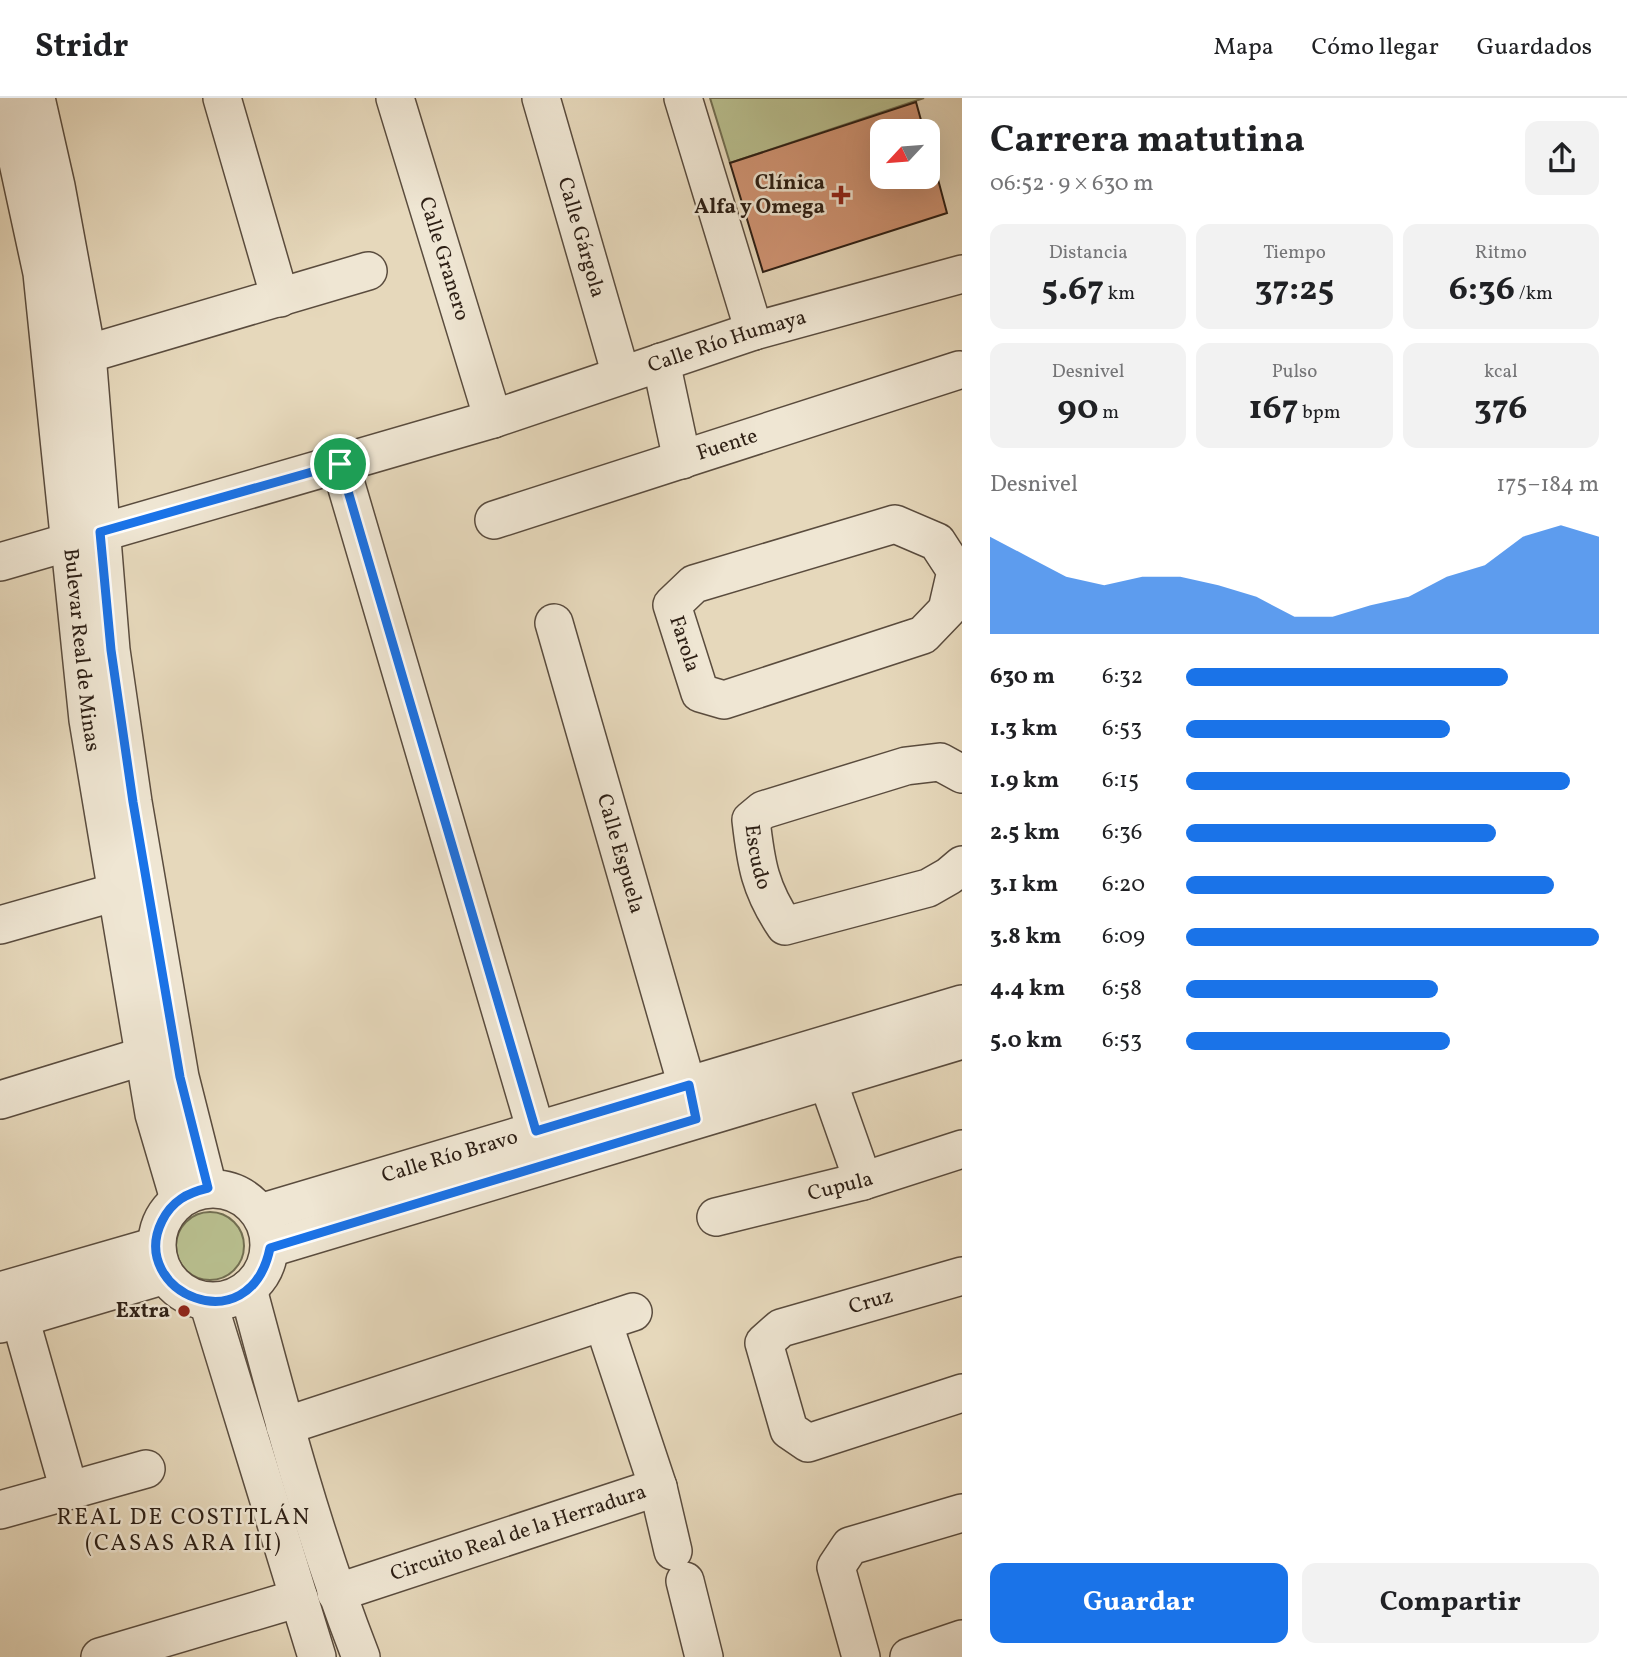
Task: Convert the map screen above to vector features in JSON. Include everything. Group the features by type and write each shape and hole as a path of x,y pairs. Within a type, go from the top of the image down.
{"street":[{"path":"222,98 280,298"},
{"name":"Calle Granero","path":"395,98 493,419"},
{"name":"Calle Gárgola","path":"541,98 621,375"},
{"path":"683,98 754,331"},
{"name":"Bulevar Real de Minas","path":"11,100 56,186 87,354 85,536 88,720 154,1114 194,1193"},
{"name":"Bulevar Real de Minas","path":"11,100 85,536 111,650 133,802 180,1077 194,1193"},
{"path":"87,354 368,271"},
{"name":"Calle Río Humaya","path":"0,562 493,419 754,331 962,274"},
{"path":"661,362 682,460"},
{"name":"Fuente","path":"494,520 959,370"},
{"path":"340,464 536,1131"},
{"name":"Farola","path":"895,524 937,542 959,570 947,610 923,635 724,700 700,693 671,605 694,584 895,524"},
{"name":"Calle Espuela","path":"554,623 692,1102"},
{"name":"Escudo","path":"962,774 940,762 906,766 763,810 751,820 755,856 768,900 785,926 928,888 962,865"},
{"path":"0,925 116,891"},
{"name":"Calle Río Bravo","path":"270,1248 692,1102 962,1004"},
{"name":"Calle Río Bravo","path":"260,1213 536,1131 827,1079 962,1040"},
{"path":"0,1100 144,1056"},
{"path":"827,1079 863,1181"},
{"name":"Cupula","path":"716,1217 863,1181 962,1149"},
{"path":"228,1190 246,1199 260,1213 270,1248 259,1278 248,1289 236,1297 208,1302 184,1293 173,1285 160,1260 159,1228 163,1220 194,1193 228,1190"},
{"path":"69,1490 7,1311 160,1260"},
{"name":"Cruz","path":"962,1276 781,1328 764,1343 789,1430 808,1443 962,1393"},
{"path":"248,1289 285,1426 336,1593 361,1657"},
{"path":"208,1302 317,1657"},
{"name":"Circuito Real de la Herradura","path":"285,1426 618,1317 658,1487 336,1593"},
{"path":"0,1510 146,1469"},
{"path":"658,1487 704,1657"},
{"path":"861,1657 836,1567 850,1546 962,1513"},
{"path":"100,1657 299,1598"},
{"path":"909,1657 962,1639"}],"green space":[{"path":"710,98 924,98 730,163"},
{"path":"217,1212 238,1227 244,1239 242,1259 234,1270 217,1280 203,1280 186,1270 178,1259 176,1239 186,1222 197,1214"}],"building":[{"name":"Clínica Alfa y Omega","path":"916,102 921,119 870,119 870,189 940,189 940,187 947,213 763,272 730,163"}],"place":[{"name":"Clínica Alfa y Omega","path":"841,195"},
{"name":"Extra","path":"184,1311"}],"district":[{"name":"REAL DE COSTITLÁN (CASAS ARA III)","path":"184,1531"}],"route":[{"path":"340,464 536,1131 689,1085 696,1119 270,1248 259,1278 248,1289 236,1297 208,1302 196,1299 173,1285 165,1275 156,1246 159,1228 167,1212 179,1199 208,1188 180,1077 133,802 111,650 100,532 340,464"}]}
